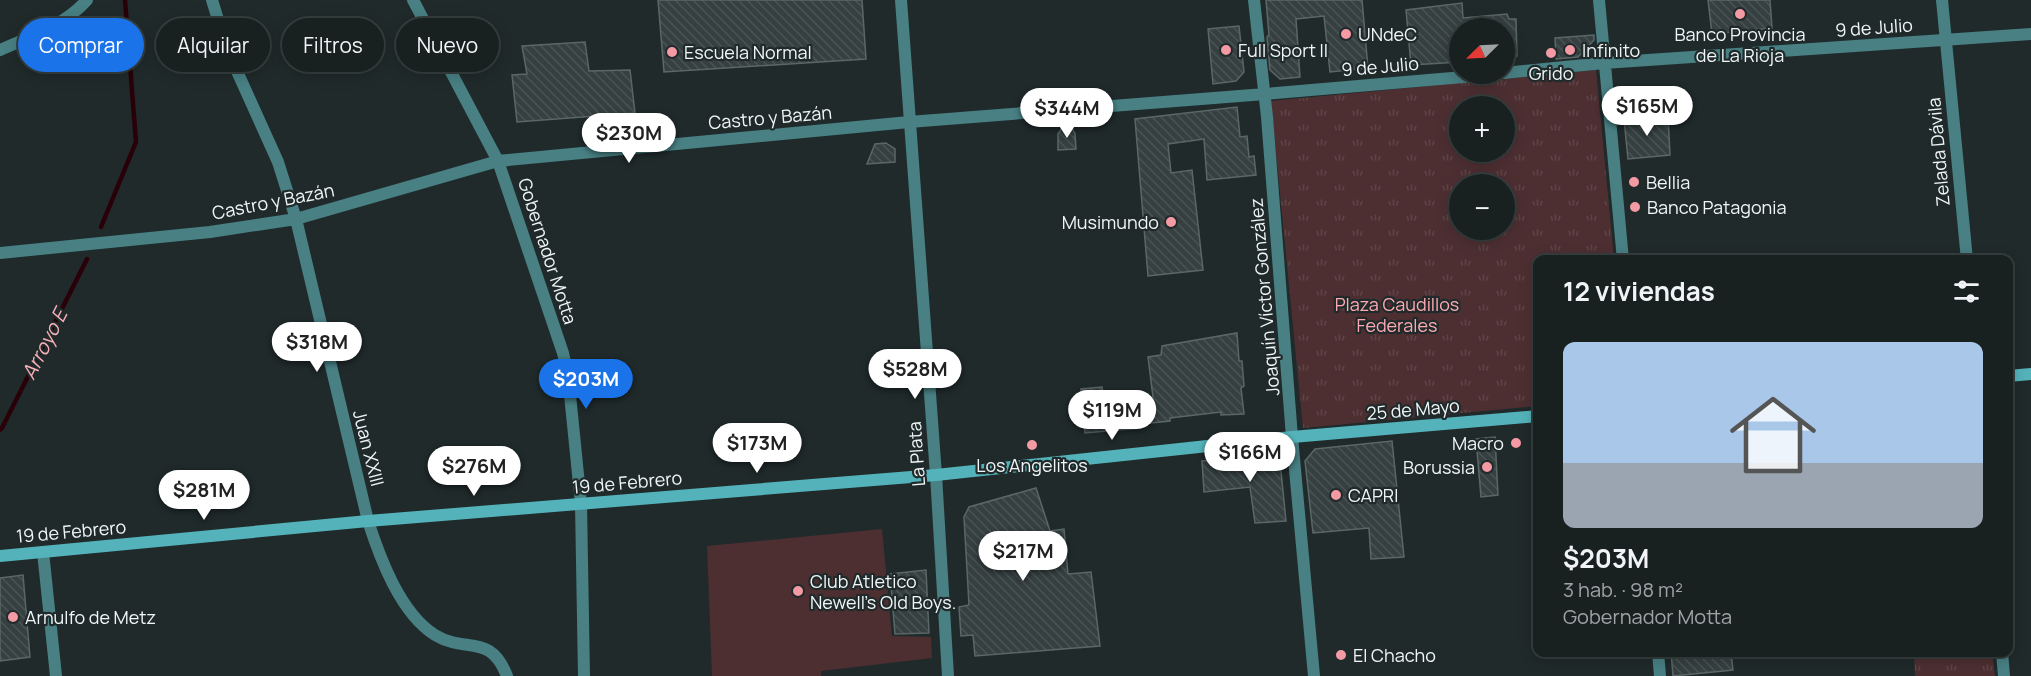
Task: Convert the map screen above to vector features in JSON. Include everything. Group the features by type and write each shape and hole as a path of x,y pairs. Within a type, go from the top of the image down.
{"main road":[{"path":"2013,376 2031,374"},
{"name":"25 de Mayo","path":"1292,437 1533,416"},
{"name":"19 de Febrero","path":"0,556 368,520 936,475 1292,437"}],"street":[{"path":"0,50 60,24 76,13 87,0"},
{"name":"Juan XXIII","path":"212,0 227,49 278,162 296,219 368,520 380,558 403,600 423,625 447,641 487,649 499,660 507,676"},
{"name":"Gobernador Motta","path":"413,0 498,161 563,353 568,375 581,504 585,676"},
{"name":"La Plata","path":"901,0 936,475 948,676"},
{"name":"Joaquín Víctor González","path":"1254,0 1265,94 1292,437 1314,676"},
{"path":"1599,0 1623,255"},
{"name":"Zelada Dávila","path":"1942,0 1967,255"},
{"name":"9 de Julio","path":"1515,72 1604,63 2031,34"},
{"name":"9 de Julio","path":"1265,94 1449,78"},
{"name":"Castro y Bazán","path":"0,253 210,232 296,219 498,161 909,122 1265,94"},
{"path":"43,552 56,676"},
{"path":"1659,657 1660,676"},
{"path":"2002,657 2004,676"}],"green space":[{"name":"Plaza Caudillos Federales","path":"1596,70 1614,255 1533,255 1533,406 1303,428 1271,101 1449,84 1515,84 1515,78"},
{"name":"Club Atletico Newell's Old Boys.","path":"882,529 892,636 931,637 932,658 821,671 821,676 712,676 707,546"},
{"path":"1914,657 1993,657 1995,676 1915,676"}],"building":[{"path":"658,0 862,0 866,59 664,72"},
{"path":"1266,0 1362,0 1368,68 1330,72 1324,16 1296,19 1300,77 1280,79 1270,70"},
{"name":"Banco Provincia de La Rioja","path":"1708,0 1770,0 1772,28 1712,34"},
{"path":"1462,3 1463,18 1449,18 1449,63 1411,65 1406,10"},
{"path":"1507,14 1509,18 1463,18"},
{"path":"1515,19 1516,19 1517,56 1515,56"},
{"name":"Full Sport II","path":"1239,26 1244,72 1236,81 1213,84 1208,29"},
{"name":"Infinito","path":"1594,35 1594,40 1578,57 1556,59 1555,38"},
{"path":"585,42 589,71 630,70 635,113 517,122 512,75 527,74 522,46"},
{"name":"Musimundo","path":"1237,107 1240,137 1247,136 1249,157 1254,156 1256,175 1207,180 1204,139 1168,144 1171,173 1192,170 1203,270 1148,276 1135,119"},
{"path":"1668,115 1670,155 1628,159 1624,119"},
{"path":"1063,126 1069,126 1073,130 1076,149 1058,150 1058,134"},
{"path":"886,143 895,149 895,162 867,164 875,144"},
{"path":"1237,333 1239,361 1242,361 1244,386 1241,388 1244,414 1221,415 1221,412 1170,418 1170,421 1140,424 1141,428 1085,433 1081,389 1102,387 1104,405 1153,397 1148,357 1161,355 1162,346"},
{"name":"Borussia","path":"1495,437 1498,495 1481,497 1476,439"},
{"path":"1392,441 1404,557 1371,559 1369,528 1313,533 1305,461 1315,449"},
{"path":"1270,455 1280,461 1286,521 1255,523 1250,487 1204,492 1202,461"},
{"path":"1036,488 1050,531 1064,529 1068,574 1091,572 1100,646 975,656 973,635 961,636 959,607 969,605 964,517 969,507"},
{"path":"926,570 929,633 895,634 890,574"},
{"name":"Arnulfo de Metz","path":"23,575 30,657 0,661 0,578"},
{"path":"1671,657 1732,657 1733,670 1673,676"}],"waterway":[{"path":"101,227 136,142 125,0"},
{"name":"Arroyo E","path":"0,430 87,259"}],"place":[{"name":"Banco Provincia de La Rioja","path":"1740,14"},
{"name":"UNdeC","path":"1346,34"},
{"name":"Full Sport II","path":"1226,50"},
{"name":"Infinito","path":"1570,50"},
{"name":"Escuela Normal","path":"672,52"},
{"name":"Grido","path":"1551,53"},
{"name":"Bellia","path":"1634,182"},
{"name":"Banco Patagonia","path":"1635,207"},
{"name":"Musimundo","path":"1171,222"},
{"name":"Macro","path":"1516,443"},
{"name":"Los Angelitos","path":"1032,445"},
{"name":"Borussia","path":"1487,467"},
{"name":"CAPRI","path":"1336,495"},
{"name":"Club Atletico Newell's Old Boys.","path":"798,591"},
{"name":"Arnulfo de Metz","path":"13,617"},
{"name":"El Chacho","path":"1341,655"}]}
